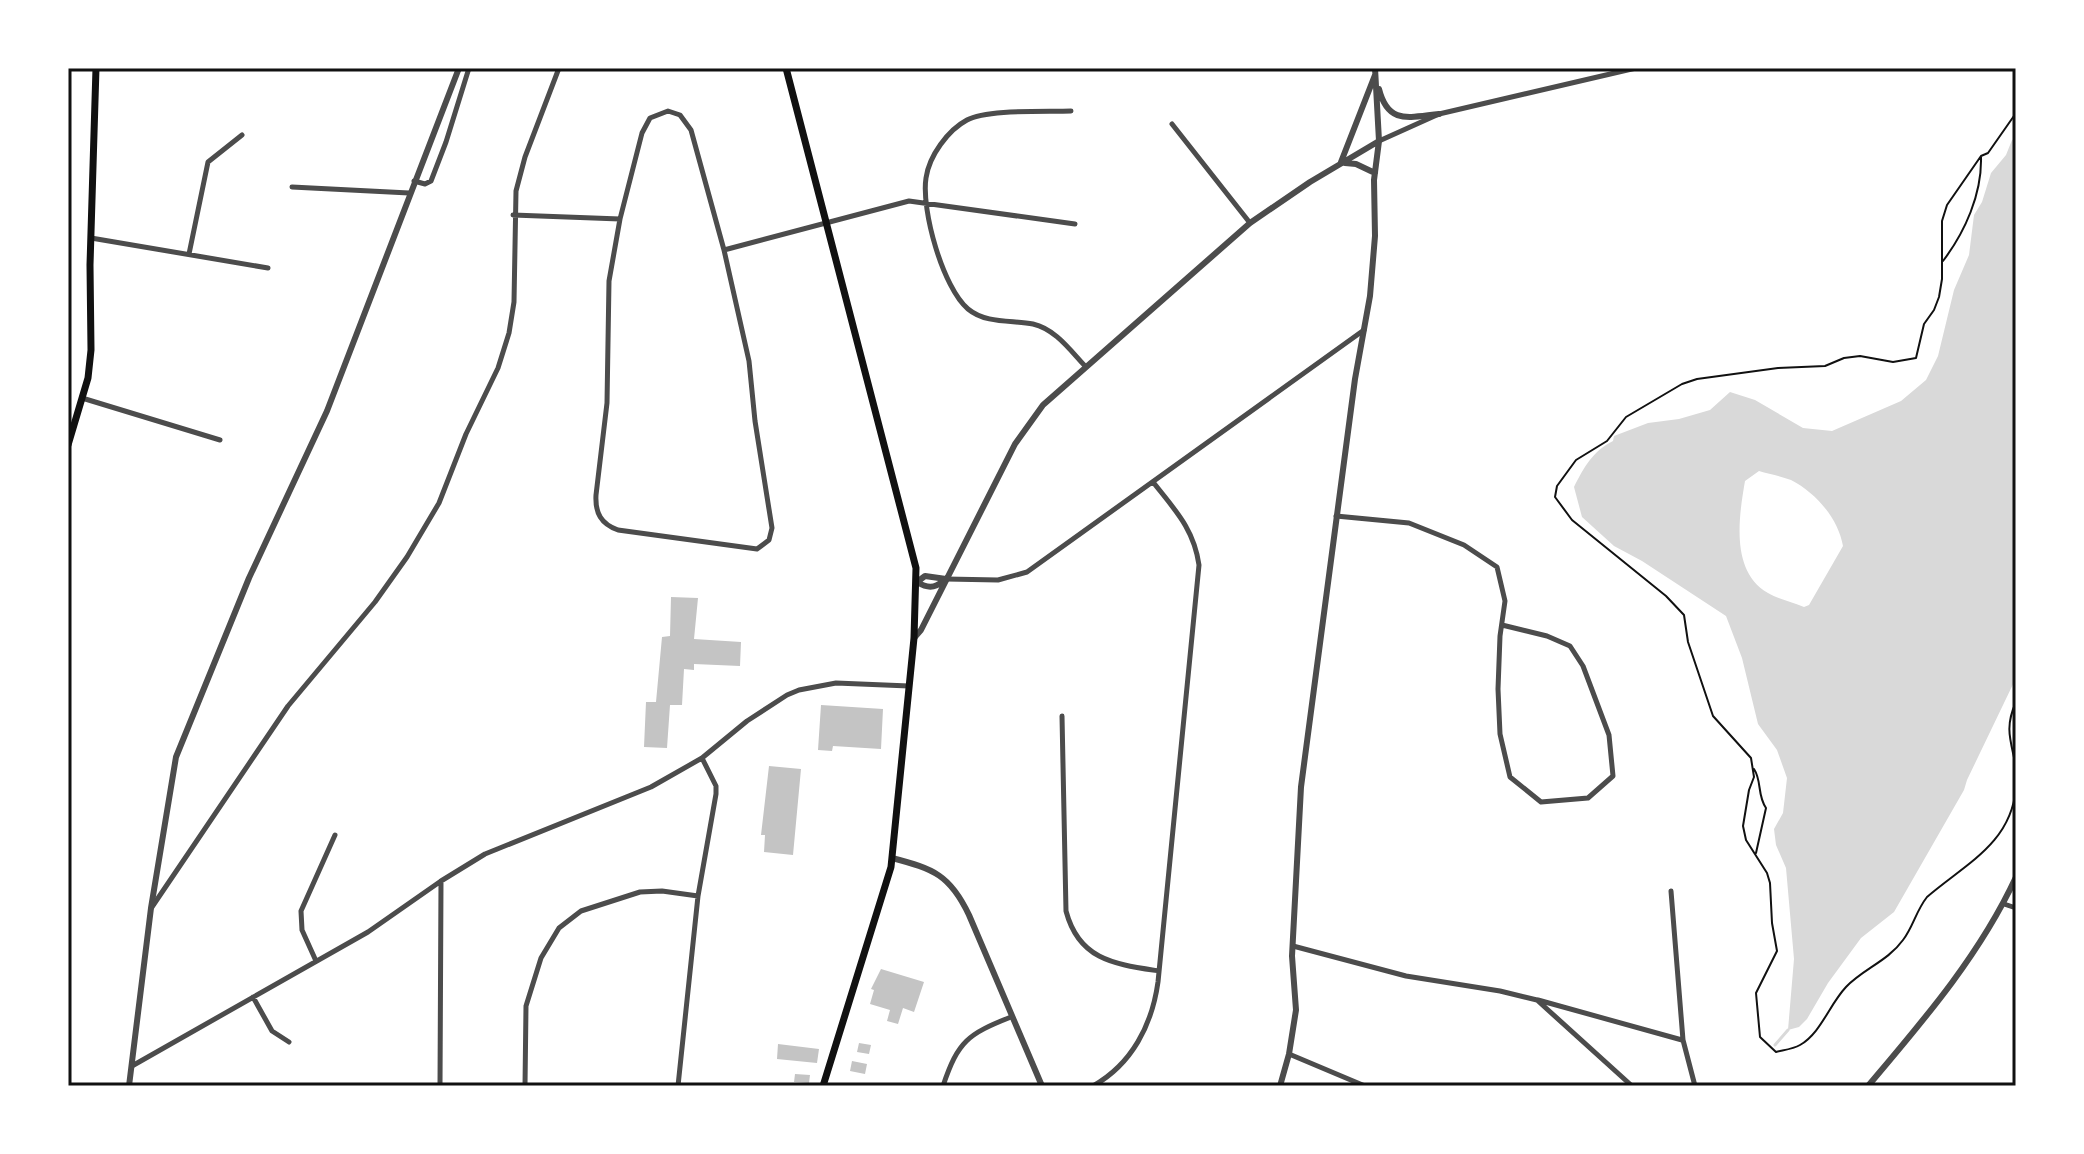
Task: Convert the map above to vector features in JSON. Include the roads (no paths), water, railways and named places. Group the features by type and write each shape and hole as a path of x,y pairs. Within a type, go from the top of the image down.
{"main road":[{"path":"68,445 82,398 91,350 96,68"},
{"path":"786,68 912,545 917,582 892,858 823,1086"}],"street":[{"path":"129,1086 151,908 176,757 249,578 327,411 459,68"},
{"path":"414,181 428,183 435,173 469,68"},
{"path":"151,908 288,706 375,602 407,557 439,503 466,434 498,368 509,333 514,302 513,215 516,191 525,157 559,68"},
{"path":"1375,71 1382,101 1393,115 1404,117 1439,114 1636,68"},
{"path":"1280,1086 1296,1010 1293,946 1301,787 1355,379 1365,329 1375,236 1375,173 1379,141 1375,71"},
{"path":"1339,165 1375,71"},
{"path":"1071,111 981,115 963,122 942,143 930,163 926,175 926,203 945,276 962,304 980,317 1052,332 1085,366"},
{"path":"675,112 691,130 724,250 749,361 772,528 769,540 757,549 618,530 605,524 598,515 596,495 607,403 609,281 620,219 640,140 647,123 655,114 675,112"},
{"path":"914,638 921,630 1027,424 1043,405 1250,223 1379,141 1439,114"},
{"path":"1172,124 1250,223"},
{"path":"189,254 208,162 242,135"},
{"path":"1339,165 1356,164 1375,173"},
{"path":"292,187 409,193"},
{"path":"724,250 909,201 1075,224"},
{"path":"513,215 620,219"},
{"path":"91,238 268,268"},
{"path":"917,582 925,576 998,580 1027,572 1365,329"},
{"path":"82,398 220,440"},
{"path":"1093,1086 1112,1075 1144,1033 1156,998 1159,971 1199,565 1196,543 1153,482"},
{"path":"1336,516 1409,523 1464,545 1497,567 1505,601 1502,625 1498,689 1499,719 1510,777 1541,802 1588,798 1613,776 1609,735 1583,666 1570,646 1547,636 1502,625"},
{"path":"132,1066 368,932 485,854 651,787 702,758 747,721 799,690 836,683 909,686"},
{"path":"1062,716 1066,911 1071,930 1081,944 1117,965 1159,971"},
{"path":"678,1086 698,896 716,794 716,786 702,758"},
{"path":"316,961 302,930 301,911 335,835"},
{"path":"892,858 936,872 956,890 1042,1086"},
{"path":"1868,1086 1969,960 2004,904 2016,877"},
{"path":"440,1086 441,881"},
{"path":"525,1086 526,1006 541,958 559,928 581,911 640,892 662,891 698,896"},
{"path":"1671,891 1683,1040 1695,1086"},
{"path":"2004,904 2016,908"},
{"path":"1293,946 1406,976 1500,991 1683,1040"},
{"path":"253,997 272,1031 289,1042"},
{"path":"1537,1000 1632,1086"},
{"path":"943,1086 957,1050 965,1040 1011,1017"},
{"path":"1289,1054 1365,1086"}],"waterway":[{"path":"1775,1045 1788,1030"}]}
